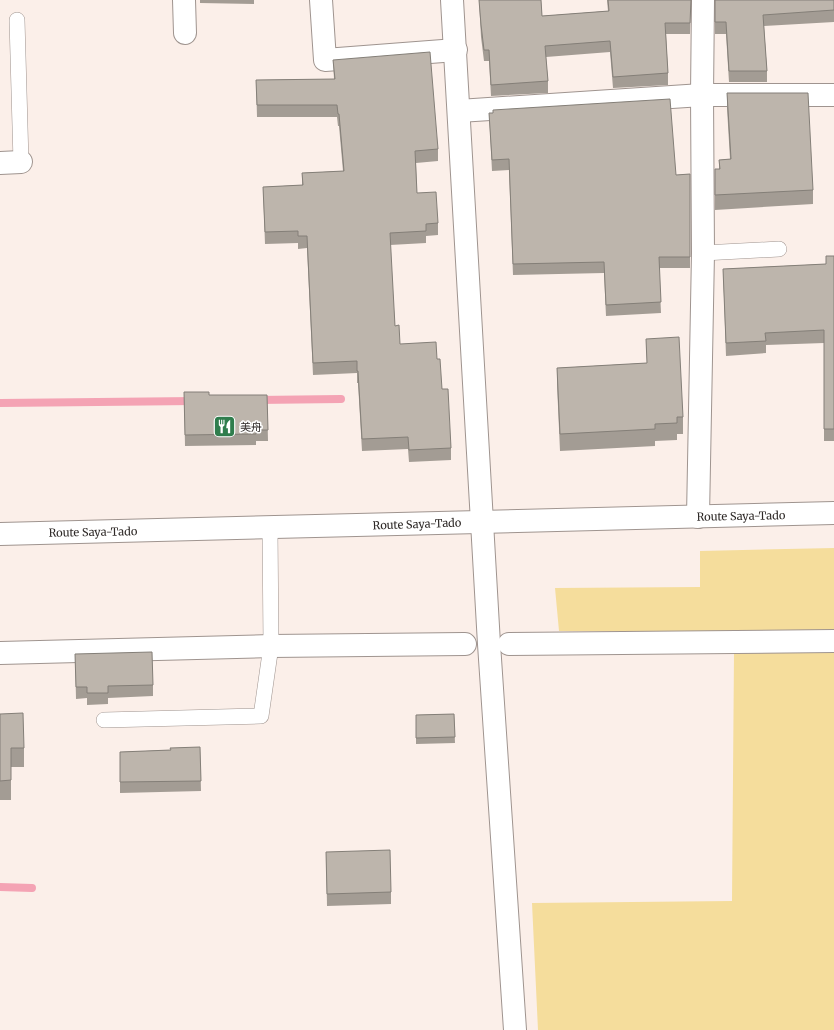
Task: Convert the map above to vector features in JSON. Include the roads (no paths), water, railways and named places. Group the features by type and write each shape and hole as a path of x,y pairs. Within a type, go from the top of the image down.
{"street":[{"path":"184,0 185,33"},
{"path":"321,0 325,60 456,50"},
{"path":"452,0 482,522 515,1030"},
{"path":"698,517 703,253 702,96 704,0"},
{"path":"459,111 702,96 834,95"},
{"name":"Route Saya-Tado","path":"0,534 834,514"},
{"path":"509,644 834,641"},
{"path":"0,653 271,646 465,644"}],"lane":[{"path":"11,162 17,20"},
{"path":"703,253 778,250"},
{"path":"104,720 261,716 271,646 270,528"}],"waterway":[{"path":"257,400 341,399"},
{"path":"0,403 195,401"},
{"path":"0,887 32,888"}],"place":[{"name":"美舟","path":"225,427"}]}
